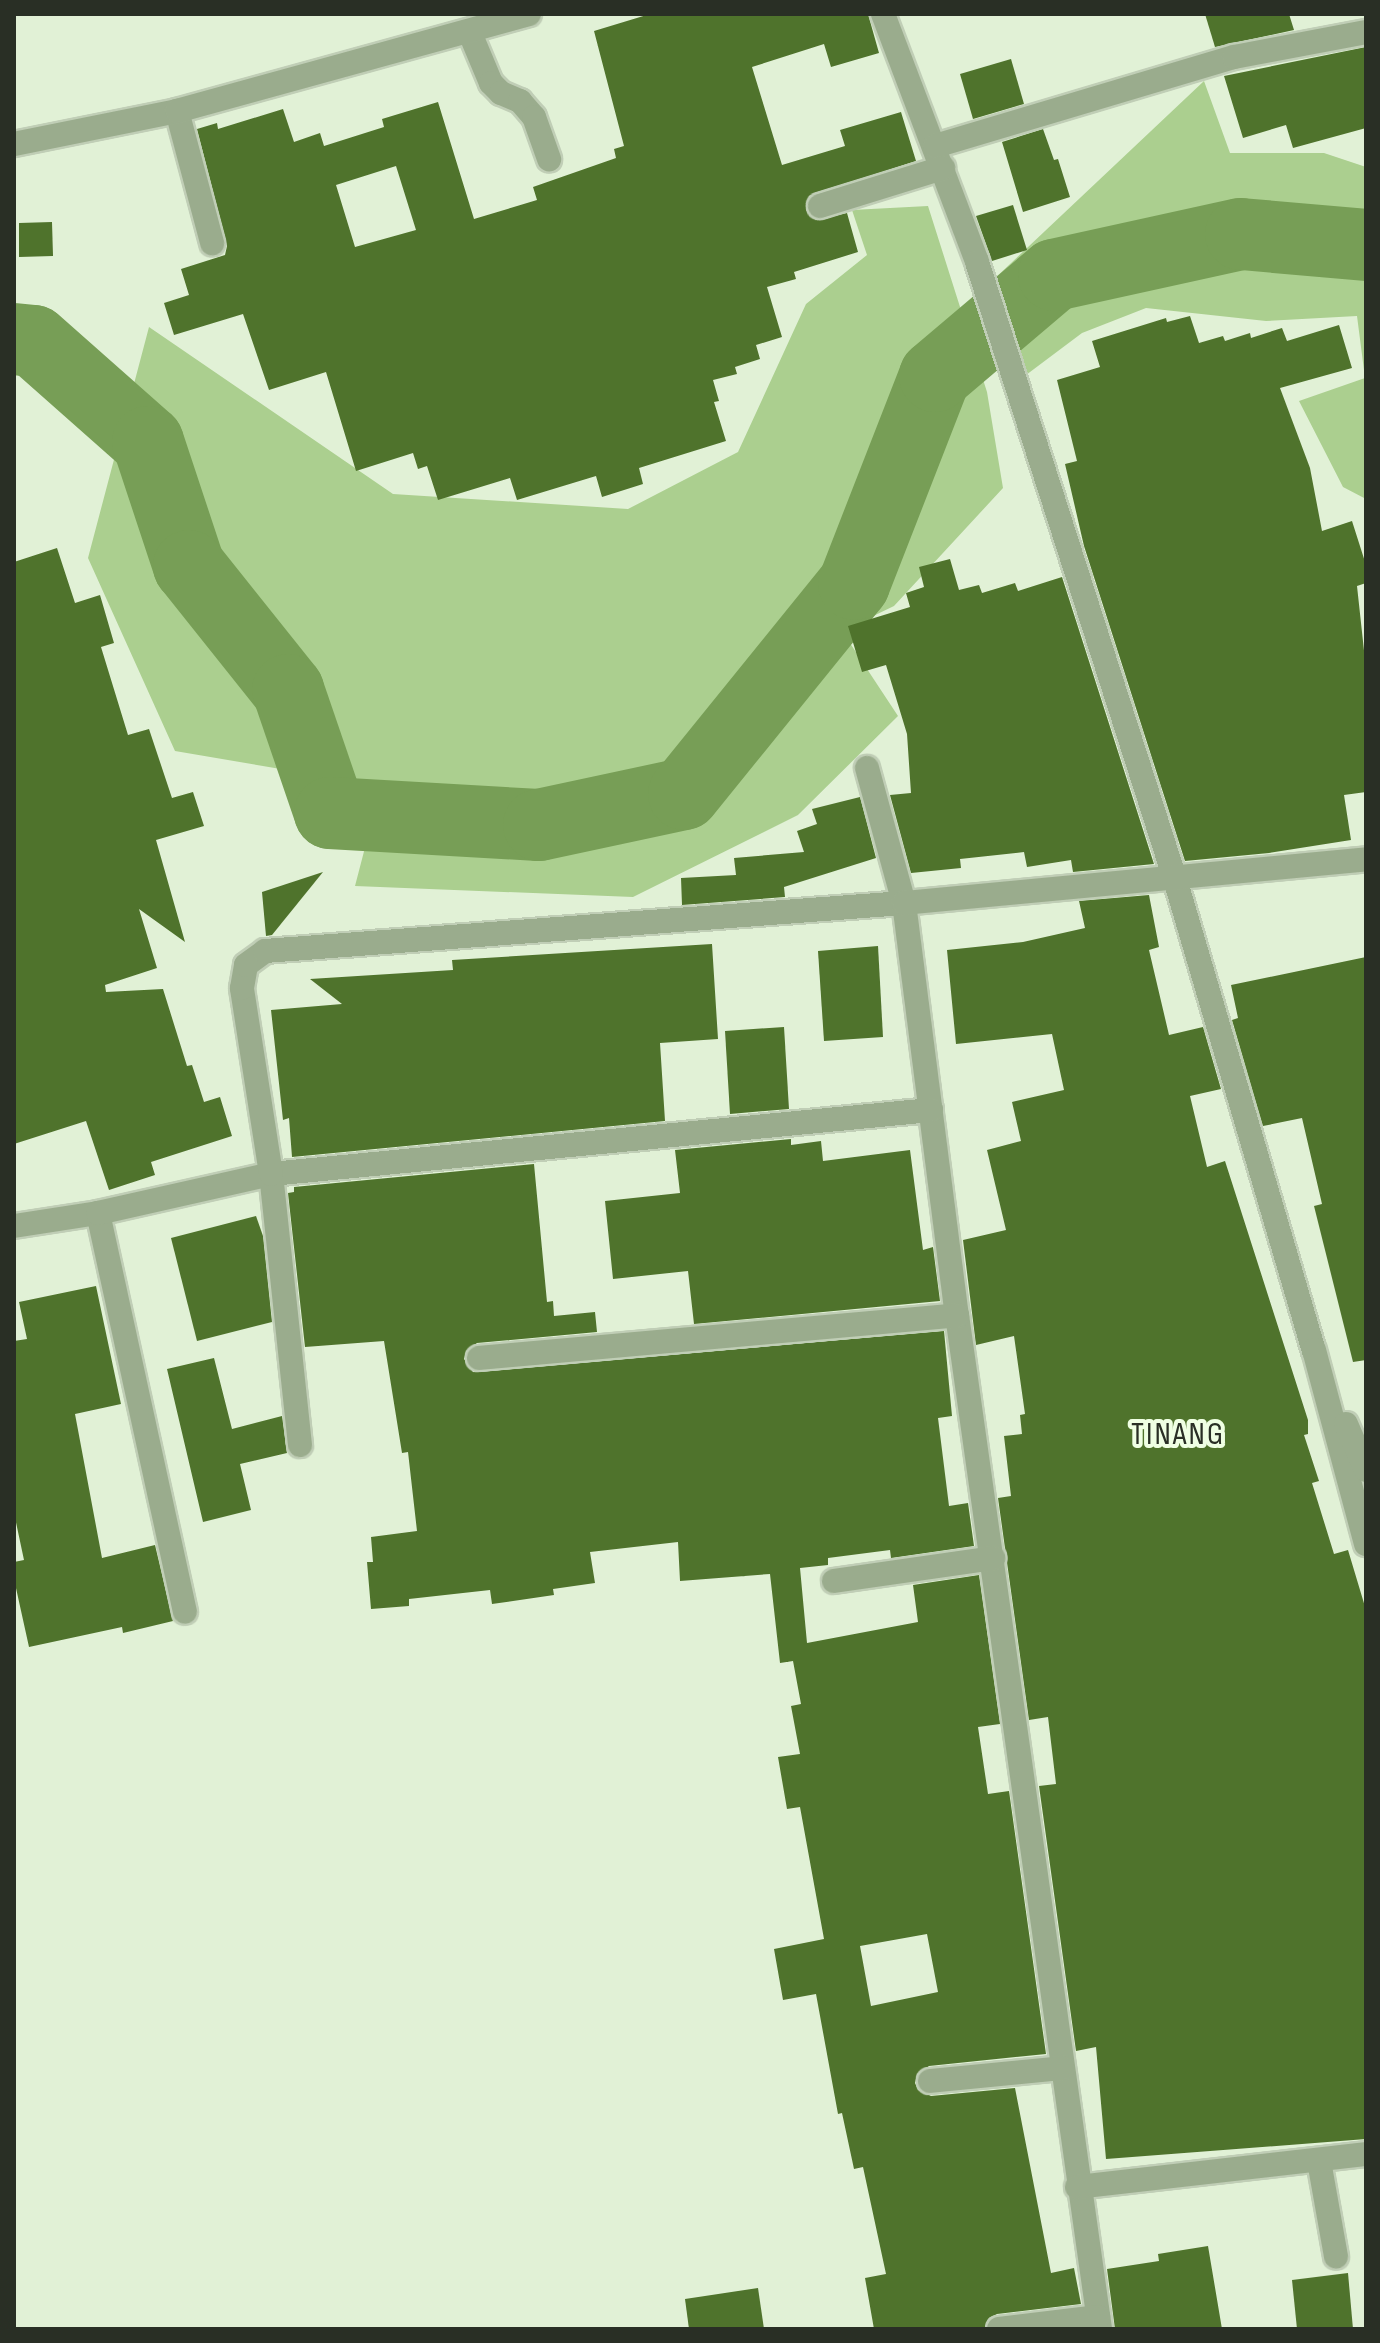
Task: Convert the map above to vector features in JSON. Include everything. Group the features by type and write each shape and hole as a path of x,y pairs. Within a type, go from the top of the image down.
{"street":[{"path":"14,144 177,111 470,33 529,14"},
{"path":"883,14 977,262 1175,879 1314,1350 1366,1544"},
{"path":"820,206 939,157 1234,57 1366,32"},
{"path":"470,33 491,83 501,93 520,101 534,117 549,159"},
{"path":"177,111 212,243"},
{"path":"867,768 904,903 957,1315 993,1558 1077,2187 1099,2323 999,2329"},
{"path":"300,1445 271,1174 242,988 246,965 265,951 904,903 1366,859"},
{"path":"14,1226 98,1213 271,1174 931,1110"},
{"path":"98,1213 185,1612"},
{"path":"479,1358 957,1315"},
{"path":"1314,1350 1366,1470"},
{"path":"834,1581 993,1558"},
{"path":"930,2081 1062,2068"},
{"path":"1077,2187 1366,2154"},
{"path":"1319,2161 1336,2256"}],"green space":[{"path":"1204,81 1230,153 1324,153 1366,167 1366,499 1343,487 1299,401 1365,378 1357,316 1266,321 1146,308 1082,333 1026,375 992,281"},
{"path":"928,206 987,392 1003,488 894,606 842,631 898,716 798,815 633,897 355,886 381,786 175,751 88,558 149,327 393,494 628,509 738,452 806,304 867,255 852,210"}],"building":[{"path":"650,14 868,14 879,53 831,67 824,44 752,67 782,165 845,146 840,130 901,112 916,161 809,196 806,210 816,220 847,213 858,252 794,272 796,279 767,287 782,337 756,345 760,359 735,367 737,374 713,380 719,401 714,402 726,441 639,468 643,484 602,497 596,476 517,500 510,478 438,500 427,466 418,469 413,453 356,471 326,372 269,390 243,314 174,335 164,303 189,295 181,269 225,255 227,246 197,129 217,123 218,129 283,109 294,142 320,133 324,146 384,127 382,119 438,102 474,219 537,200 533,187 616,158 614,149 624,146 594,31","holes":["396,166 416,230 355,247 336,185"]},
{"path":"1205,14 1289,14 1294,30 1215,47"},
{"path":"1366,47 1366,128 1293,148 1286,125 1243,138 1224,76"},
{"path":"1011,59 1024,104 973,119 960,74"},
{"path":"1043,129 1054,160 1058,159 1070,197 1023,212 1002,142"},
{"path":"1013,205 1027,250 992,261 976,216"},
{"path":"52,222 53,256 19,257 19,223"},
{"path":"1190,316 1199,343 1223,336 1225,341 1250,333 1251,338 1282,328 1287,341 1339,325 1352,368 1280,388 1310,468 1322,531 1352,521 1366,565 1366,583 1357,586 1366,669 1366,792 1344,795 1351,840 1269,853 1185,861 1084,546 1065,464 1077,461 1057,380 1100,367 1092,341 1166,318 1167,322"},
{"path":"57,548 75,603 100,595 114,643 101,647 128,735 149,729 172,798 193,792 204,826 156,840 185,942 139,909 157,968 105,985 106,992 163,989 187,1066 192,1065 204,1102 220,1097 232,1136 151,1162 155,1175 109,1190 86,1121 14,1144 14,562"},
{"path":"950,559 959,590 979,585 982,593 1015,583 1018,591 1062,577 1154,864 1073,872 1071,860 1027,867 1024,852 960,859 961,868 911,873 890,795 911,793 907,734 886,665 862,672 848,626 910,607 906,593 924,587 919,567"},
{"path":"860,797 876,858 784,887 785,897 682,905 681,878 736,875 734,858 804,852 797,831 817,824 812,809"},
{"path":"323,872 272,935 266,936 262,892"},
{"path":"1149,895 1159,947 1149,950 1169,1035 1203,1027 1221,1089 1190,1096 1207,1167 1225,1161 1308,1420 1308,1434 1304,1435 1319,1481 1312,1483 1334,1554 1348,1550 1366,1610 1366,2139 1106,2159 1096,2047 1076,2051 1039,1786 1056,1784 1048,1717 1029,1720 998,1498 1011,1496 1004,1436 1022,1434 1020,1415 1025,1414 1014,1336 976,1345 963,1240 1006,1230 987,1150 1021,1141 1012,1102 1064,1090 1052,1034 956,1044 947,950 1023,942 1085,928 1079,901"},
{"path":"712,944 718,1039 660,1043 665,1121 292,1157 289,1118 283,1120 271,1010 342,1004 310,979 453,970 452,960"},
{"path":"878,946 883,1037 824,1041 818,951"},
{"path":"1366,957 1366,1360 1353,1362 1314,1206 1322,1204 1302,1118 1263,1126 1232,1020 1238,1018 1231,985"},
{"path":"784,1027 789,1109 730,1114 725,1031"},
{"path":"791,1139 791,1145 821,1141 823,1161 910,1150 923,1250 933,1247 940,1301 694,1324 688,1271 613,1279 605,1201 680,1193 675,1150"},
{"path":"534,1164 547,1302 553,1301 554,1316 595,1312 597,1332 477,1343 466,1351 464,1359 473,1372 944,1331 952,1416 938,1418 949,1506 968,1503 974,1546 891,1558 890,1550 828,1558 828,1565 800,1568 807,1643 918,1622 913,1585 979,1575 1000,1724 978,1727 988,1794 1009,1791 1046,2054 929,2066 917,2074 915,2083 918,2090 931,2096 1015,2088 1051,2273 1074,2268 1081,2304 997,2314 989,2318 984,2329 874,2329 865,2278 886,2274 863,2167 854,2169 842,2113 838,2114 816,1994 783,2000 774,1949 824,1939 800,1807 787,1809 778,1757 800,1754 791,1706 801,1704 793,1661 780,1663 770,1574 680,1581 678,1542 590,1552 595,1583 553,1589 554,1595 492,1604 490,1590 409,1599 409,1606 371,1609 367,1562 373,1562 371,1537 417,1531 408,1452 402,1453 384,1341 305,1347 288,1193 294,1192 294,1187","holes":["927,1934 938,1992 871,2006 860,1946"]},
{"path":"256,1216 263,1236 272,1322 197,1341 171,1238"},
{"path":"96,1286 121,1404 75,1414 102,1558 155,1545 173,1621 123,1633 122,1627 29,1647 14,1579 14,1562 24,1560 14,1513 14,1341 27,1339 19,1302"},
{"path":"214,1358 232,1429 282,1416 287,1453 240,1464 251,1510 203,1522 167,1369"},
{"path":"1208,2246 1222,2329 1115,2329 1107,2269 1159,2261 1158,2254"},
{"path":"1348,2273 1353,2329 1297,2329 1292,2280"},
{"path":"758,2288 764,2329 689,2329 685,2299"}],"waterway":[{"path":"14,339 34,341 148,442 189,566 288,690 330,813 539,825 684,794 854,584 935,376 1054,275 1241,234 1366,245"}],"district":[{"name":"TINANG","path":"1178,1435"}]}
